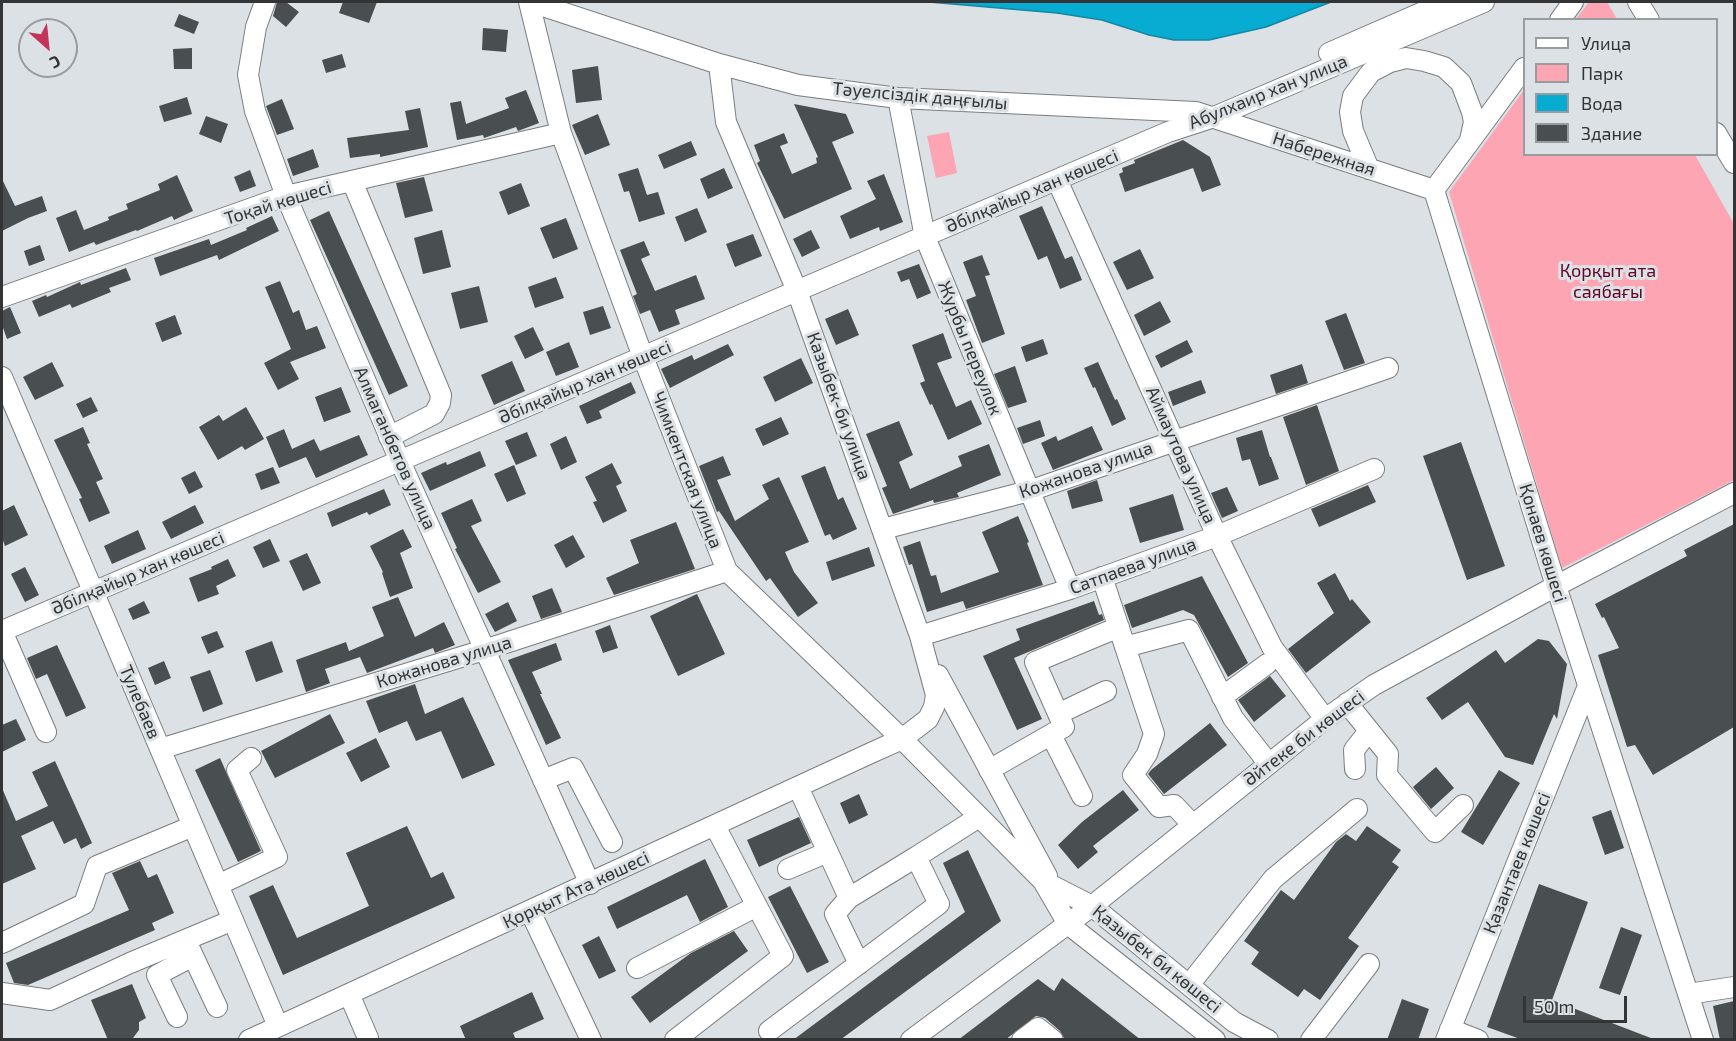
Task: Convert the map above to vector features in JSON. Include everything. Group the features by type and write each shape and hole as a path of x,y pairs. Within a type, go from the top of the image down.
{"street":[{"name":"Алмаганбетов улица","path":"265,2 256,27 248,75 255,111 286,196 389,437 590,884"},
{"name":"Тәуелсіздік даңғылы","path":"530,2 719,64 798,85 898,98 1205,114"},
{"name":"Чимкентская улица","path":"530,2 561,133 643,357 727,571 902,739"},
{"name":"Абулхаир хан улица","path":"1168,132 1446,2"},
{"name":"Абулхаир хан улица","path":"1205,114 1484,2"},
{"path":"1561,18 1573,2"},
{"path":"1638,2 1648,18"},
{"path":"1369,168 1353,131 1350,112 1353,96 1371,72 1398,60 1415,59 1444,67 1461,83 1474,122 1470,142"},
{"name":"Казыбек-би улица","path":"719,64 726,122 798,291 923,645 936,695 934,707 928,719 902,739"},
{"path":"1434,190 1523,69"},
{"name":"Журбы переулок","path":"898,98 925,237 1070,589"},
{"name":"Набережная","path":"1205,114 1434,190"},
{"name":"Әбілқайыр хан көшесі","path":"2,631 1168,132"},
{"name":"Тоқай көшесі","path":"2,297 286,196 561,133"},
{"path":"1718,136 1734,164"},
{"name":"Аймаутова улица","path":"1057,180 1217,536 1272,647 1325,719"},
{"path":"352,181 441,395 440,403 434,414 389,437"},
{"name":"Қонаев көшесі","path":"1434,190 1556,586 1703,1040"},
{"name":"Кожанова улица","path":"883,529 1029,491 1388,368"},
{"name":"Тулебаев","path":"2,377 278,1026"},
{"name":"Сатпаева улица","path":"923,645 1217,536 1374,469"},
{"name":"Әйтеке би көшесі","path":"911,1040 937,1032 1068,924 1325,719 1374,685 1734,493"},
{"name":"Кожанова улица","path":"160,749 484,650 727,571"},
{"path":"1102,578 1154,734 1147,754 1133,775 1159,807 1174,805 1193,825"},
{"path":"989,770 1064,727 1035,662 1119,627"},
{"path":"1125,647 1189,630 1233,718 1269,764"},
{"path":"2,631 46,732"},
{"path":"923,645 1048,884"},
{"path":"1222,697 1267,663"},
{"name":"Қазантаев көшесі","path":"1448,1034 1588,686"},
{"path":"1058,714 1106,691"},
{"path":"1347,703 1388,754 1387,775 1435,832 1463,805"},
{"path":"1355,769 1354,750 1369,730"},
{"path":"1051,735 1082,796"},
{"name":"Қорқыт Ата көшесі","path":"249,1040 902,739"},
{"name":"Қазыбек би көшесі","path":"902,739 1048,884 1092,906 1234,1022 1258,1037"},
{"path":"218,885 277,857 237,770 251,758"},
{"path":"543,780 573,768 612,842"},
{"path":"798,787 849,898"},
{"path":"1189,985 1273,879 1357,809"},
{"path":"859,964 835,914 849,898 979,817"},
{"path":"2,943 84,904 97,866 193,826"},
{"path":"675,1040 783,956 715,826"},
{"path":"788,869 828,852"},
{"path":"769,1031 939,904 916,857"},
{"name":"Қазыбек би көшесі","path":"1048,884 1068,924 1215,1040"},
{"path":"637,968 757,906"},
{"path":"530,911 591,1040"},
{"path":"177,1017 157,975 189,948 233,920"},
{"path":"2,993 50,1000 189,948"},
{"path":"189,948 217,1007"},
{"path":"1311,1040 1369,964"},
{"path":"1688,994 1734,987"},
{"path":"349,994 368,1038"},
{"path":"1219,1040 1234,1022"},
{"path":"1022,1040 1038,1028 1053,1040"},
{"path":"1448,1034 1478,1040"}],"green space":[{"path":"1589,2 1607,2 1616,18 1577,18"},
{"name":"Қорқыт ата саябағы","path":"1523,91 1523,156 1696,156 1734,224 1734,480 1562,568 1449,192"},
{"path":"949,132 957,173 936,178 927,136"}],"water":[{"path":"929,2 1331,2 1266,27 1209,40 1174,40 1149,35 1102,20 1057,13"}],"building":[{"path":"277,2 286,2 299,12 286,27 273,16"},
{"path":"343,2 377,2 369,23 339,13"},
{"path":"179,14 199,22 194,34 174,26"},
{"path":"483,28 508,30 506,52 482,50"},
{"path":"192,48 192,69 174,69 173,49"},
{"path":"342,54 346,67 326,73 322,60"},
{"path":"598,66 602,100 576,103 572,70"},
{"path":"526,90 539,123 518,131 516,127 484,138 483,135 457,140 450,103 461,101 466,124 509,108 505,98"},
{"path":"187,97 192,114 164,122 159,106"},
{"path":"282,99 294,129 277,135 266,106"},
{"path":"794,104 846,114 854,133 832,142 852,189 784,219 757,163 760,161 754,145 784,133 788,143 780,146 792,174 817,163 816,158 818,157"},
{"path":"420,108 428,147 380,157 380,154 350,158 347,138 409,130 405,111"},
{"path":"598,114 610,145 585,155 572,125"},
{"path":"206,116 228,124 221,143 199,134"},
{"path":"1183,140 1210,157 1221,185 1202,192 1193,168 1125,192 1119,174 1123,172 1122,168 1135,163 1134,160"},
{"path":"691,141 697,155 664,169 658,155"},
{"path":"313,149 319,167 293,176 287,159"},
{"path":"638,168 647,195 658,192 665,214 639,222 629,191 624,192 618,174"},
{"path":"724,168 733,188 708,199 700,179"},
{"path":"250,170 256,186 240,192 234,177"},
{"path":"884,174 903,222 880,231 879,227 850,239 840,216 876,199 867,181"},
{"path":"177,175 193,211 174,220 172,216 137,231 96,245 94,242 69,252 56,218 76,210 84,230 128,209 126,204 160,190 158,184"},
{"path":"424,177 433,211 405,218 396,183"},
{"path":"2,179 15,206 42,196 47,211 2,231"},
{"path":"521,183 530,206 508,215 499,192"},
{"path":"1042,206 1065,259 1072,256 1082,280 1060,289 1047,256 1038,260 1019,216"},
{"path":"697,208 707,232 685,242 675,217"},
{"path":"329,211 408,386 389,395 310,220"},
{"path":"272,216 279,231 219,260 217,255 160,276 154,258 209,239 211,245 247,230 246,228"},
{"path":"566,218 578,249 553,259 540,228"},
{"path":"442,230 451,267 423,274 414,238"},
{"path":"811,230 820,248 802,257 793,239"},
{"path":"753,234 762,256 735,267 726,244"},
{"path":"644,241 650,255 641,259 655,291 696,275 705,299 675,310 680,324 659,332 650,310 640,314 633,296 637,294 620,250"},
{"path":"40,245 45,260 29,266 24,251"},
{"path":"1140,249 1154,278 1127,290 1113,262"},
{"path":"982,255 990,275 985,276 1005,334 982,343 966,300 976,296 963,262"},
{"path":"919,264 931,293 917,299 909,279 901,282 897,272"},
{"path":"126,268 131,280 109,288 111,292 72,308 70,304 39,317 32,301 46,295 47,297 80,282 81,285"},
{"path":"556,277 564,298 535,308 528,287"},
{"path":"280,281 293,313 299,310 306,330 317,326 326,348 290,362 299,379 278,390 264,363 291,349 265,287"},
{"path":"479,286 488,322 460,329 451,293"},
{"path":"1160,301 1171,322 1144,336 1134,315"},
{"path":"603,306 611,328 590,335 583,312"},
{"path":"10,307 21,333 7,339 2,325 2,311"},
{"path":"848,309 859,335 836,345 825,319"},
{"path":"1346,313 1365,363 1344,370 1325,321"},
{"path":"175,315 182,334 162,342 155,323"},
{"path":"533,327 544,350 525,359 514,336"},
{"path":"943,333 952,358 937,363 956,407 971,400 982,424 948,440 920,383 925,381 912,345"},
{"path":"1043,339 1048,354 1026,362 1021,347"},
{"path":"1187,340 1193,352 1161,368 1155,356"},
{"path":"569,342 579,367 556,376 546,352"},
{"path":"728,344 734,355 670,388 661,369 692,355 694,360"},
{"path":"801,358 813,383 775,402 763,377"},
{"path":"512,361 525,391 494,405 481,375"},
{"path":"52,362 64,386 35,400 23,377"},
{"path":"1098,362 1126,419 1112,426 1084,368"},
{"path":"1302,364 1308,383 1276,394 1270,375"},
{"path":"1015,366 1027,402 1008,408 994,374"},
{"path":"1201,380 1206,393 1173,406 1168,392"},
{"path":"631,382 636,393 599,411 602,418 587,424 579,406"},
{"path":"341,387 351,412 324,422 315,397"},
{"path":"91,397 98,411 83,418 76,404"},
{"path":"1317,405 1339,471 1306,485 1283,417"},
{"path":"246,407 264,439 245,450 242,446 218,460 199,427 219,415 223,421"},
{"path":"781,417 789,434 763,446 755,429"},
{"path":"1040,420 1045,436 1023,444 1017,428"},
{"path":"899,421 913,455 899,462 910,489 962,466 958,456 989,444 1001,475 957,493 959,497 934,503 933,500 893,514 882,488 887,486 866,434"},
{"path":"1092,426 1103,450 1053,470 1041,443 1056,436 1058,441"},
{"path":"83,427 90,443 87,444 103,479 96,482 110,513 89,522 79,499 82,498 54,440"},
{"path":"284,429 292,449 314,439 320,451 359,435 368,455 316,478 306,457 279,468 266,437"},
{"path":"1262,430 1279,479 1259,486 1250,459 1242,461 1236,438"},
{"path":"527,432 537,456 516,465 505,441"},
{"path":"566,436 577,462 561,470 550,444"},
{"path":"1461,442 1505,566 1467,580 1423,456"},
{"path":"480,451 486,466 430,491 421,473"},
{"path":"723,456 731,475 717,480 735,521 769,499 762,485 779,477 809,542 785,552 794,572 818,603 798,617 770,578 766,581 719,511 717,512 699,466"},
{"path":"612,463 622,483 616,486 627,511 603,523 593,502 597,501 585,477"},
{"path":"514,465 526,494 507,502 494,474"},
{"path":"825,466 838,500 843,497 857,529 833,540 830,534 825,536 801,476"},
{"path":"273,467 280,483 261,490 255,474"},
{"path":"195,471 203,487 189,494 181,478"},
{"path":"1097,480 1103,501 1072,509 1067,491"},
{"path":"1368,485 1376,502 1319,527 1311,509"},
{"path":"1227,487 1238,511 1222,518 1211,493"},
{"path":"384,489 391,505 369,515 367,512 332,527 327,513"},
{"path":"1173,494 1184,530 1140,543 1129,508"},
{"path":"472,499 482,521 471,526 501,582 478,593 455,549 457,548 441,513"},
{"path":"14,505 28,535 5,546 2,538 2,511"},
{"path":"195,505 204,523 171,539 162,522"},
{"path":"1018,516 1043,585 966,609 963,601 927,612 912,564 909,565 903,547 920,541 931,576 936,575 941,593 999,572 982,532"},
{"path":"676,522 695,569 614,595 606,578 639,563 630,540"},
{"path":"1734,524 1734,727 1653,775 1635,745 1627,747 1598,655 1619,648 1595,604 1687,556 1684,550"},
{"path":"403,529 412,547 400,553 413,588 390,597 383,572 370,546"},
{"path":"138,530 146,549 112,564 104,546"},
{"path":"573,535 585,557 566,568 554,545"},
{"path":"270,539 280,561 263,568 253,547"},
{"path":"869,547 875,566 832,581 826,562"},
{"path":"307,553 321,583 303,591 289,561"},
{"path":"228,559 236,576 216,586 219,594 198,602 189,578 212,569 211,567"},
{"path":"25,567 39,595 25,602 11,574"},
{"path":"1335,573 1350,601 1352,599 1371,622 1306,673 1288,649 1334,613 1317,583"},
{"path":"1202,576 1248,663 1228,677 1194,615 1183,610 1132,628 1124,605"},
{"path":"552,588 562,612 541,619 532,596"},
{"path":"697,594 725,654 678,676 650,616"},
{"path":"398,597 415,637 444,622 455,645 435,653 433,648 367,673 360,657 325,669 330,683 306,692 296,660 346,642 349,651 384,636 372,607"},
{"path":"144,601 150,613 133,620 128,609"},
{"path":"1094,601 1099,615 1102,614 1104,620 1014,658 1042,719 1017,730 983,656 1020,640 1016,629"},
{"path":"508,602 517,621 495,632 485,614"},
{"path":"610,625 618,648 603,653 595,631"},
{"path":"217,631 224,647 208,654 201,637"},
{"path":"1538,639 1549,641 1567,664 1557,719 1554,714 1533,765 1505,757 1468,702 1442,720 1426,698 1496,650 1505,663"},
{"path":"272,641 283,672 256,682 245,651"},
{"path":"556,643 562,660 532,672 561,738 546,745 508,660"},
{"path":"57,645 86,708 66,717 47,674 36,679 27,658"},
{"path":"164,661 171,678 155,685 148,668"},
{"path":"210,670 223,704 203,712 190,677"},
{"path":"1270,676 1286,696 1254,722 1238,700"},
{"path":"415,684 425,714 463,697 495,765 462,779 441,731 416,741 407,721 379,733 366,701"},
{"path":"330,714 345,743 275,778 261,751"},
{"path":"16,719 26,740 2,752 2,725"},
{"path":"1210,723 1227,745 1164,794 1148,774"},
{"path":"376,738 390,767 361,782 346,753"},
{"path":"220,758 261,851 238,862 195,770"},
{"path":"55,761 92,843 81,849 76,838 64,844 53,821 21,836 36,869 2,884 2,788 16,821 48,806 32,772"},
{"path":"1436,767 1454,788 1431,809 1413,787"},
{"path":"1499,770 1520,783 1483,845 1461,832"},
{"path":"1123,790 1139,810 1093,846 1098,852 1078,869 1058,845 1082,822"},
{"path":"859,794 868,815 849,824 840,803"},
{"path":"1611,810 1624,848 1605,855 1592,817"},
{"path":"799,817 811,843 759,867 747,840"},
{"path":"407,826 431,878 443,872 455,898 283,975 249,896 273,885 297,938 369,906 346,853"},
{"path":"1367,826 1401,850 1392,862 1399,867 1348,938 1359,946 1320,1000 1304,989 1298,997 1251,964 1259,952 1244,941 1281,890 1294,900 1336,842 1346,834 1356,841"},
{"path":"968,850 1001,921 840,1040 793,1040 965,912 943,863"},
{"path":"705,859 728,907 700,922 687,895 617,929 607,907"},
{"path":"140,861 148,878 157,874 174,913 152,923 155,930 28,985 14,983 6,963 129,910 112,873"},
{"path":"1539,884 1588,902 1552,1000 1656,1040 1523,1040 1487,1027"},
{"path":"790,886 829,962 807,973 768,897"},
{"path":"1621,927 1642,935 1620,995 1599,988"},
{"path":"734,931 748,951 650,1023 631,997 691,953"},
{"path":"599,936 616,971 599,979 582,945"},
{"path":"1062,978 1141,1040 1065,1040 1060,1031 1045,1018 1036,1016 1005,1040 958,1040 1038,979 1054,991"},
{"path":"132,984 146,1018 139,1022 139,1030 133,1038 108,1040 91,1000"},
{"path":"532,992 544,1019 513,1033 516,1040 466,1040 460,1026"},
{"path":"1402,999 1429,1009 1418,1040 1387,1040"},
{"path":"1734,1001 1734,1038 1720,1040 1713,1006"}]}
